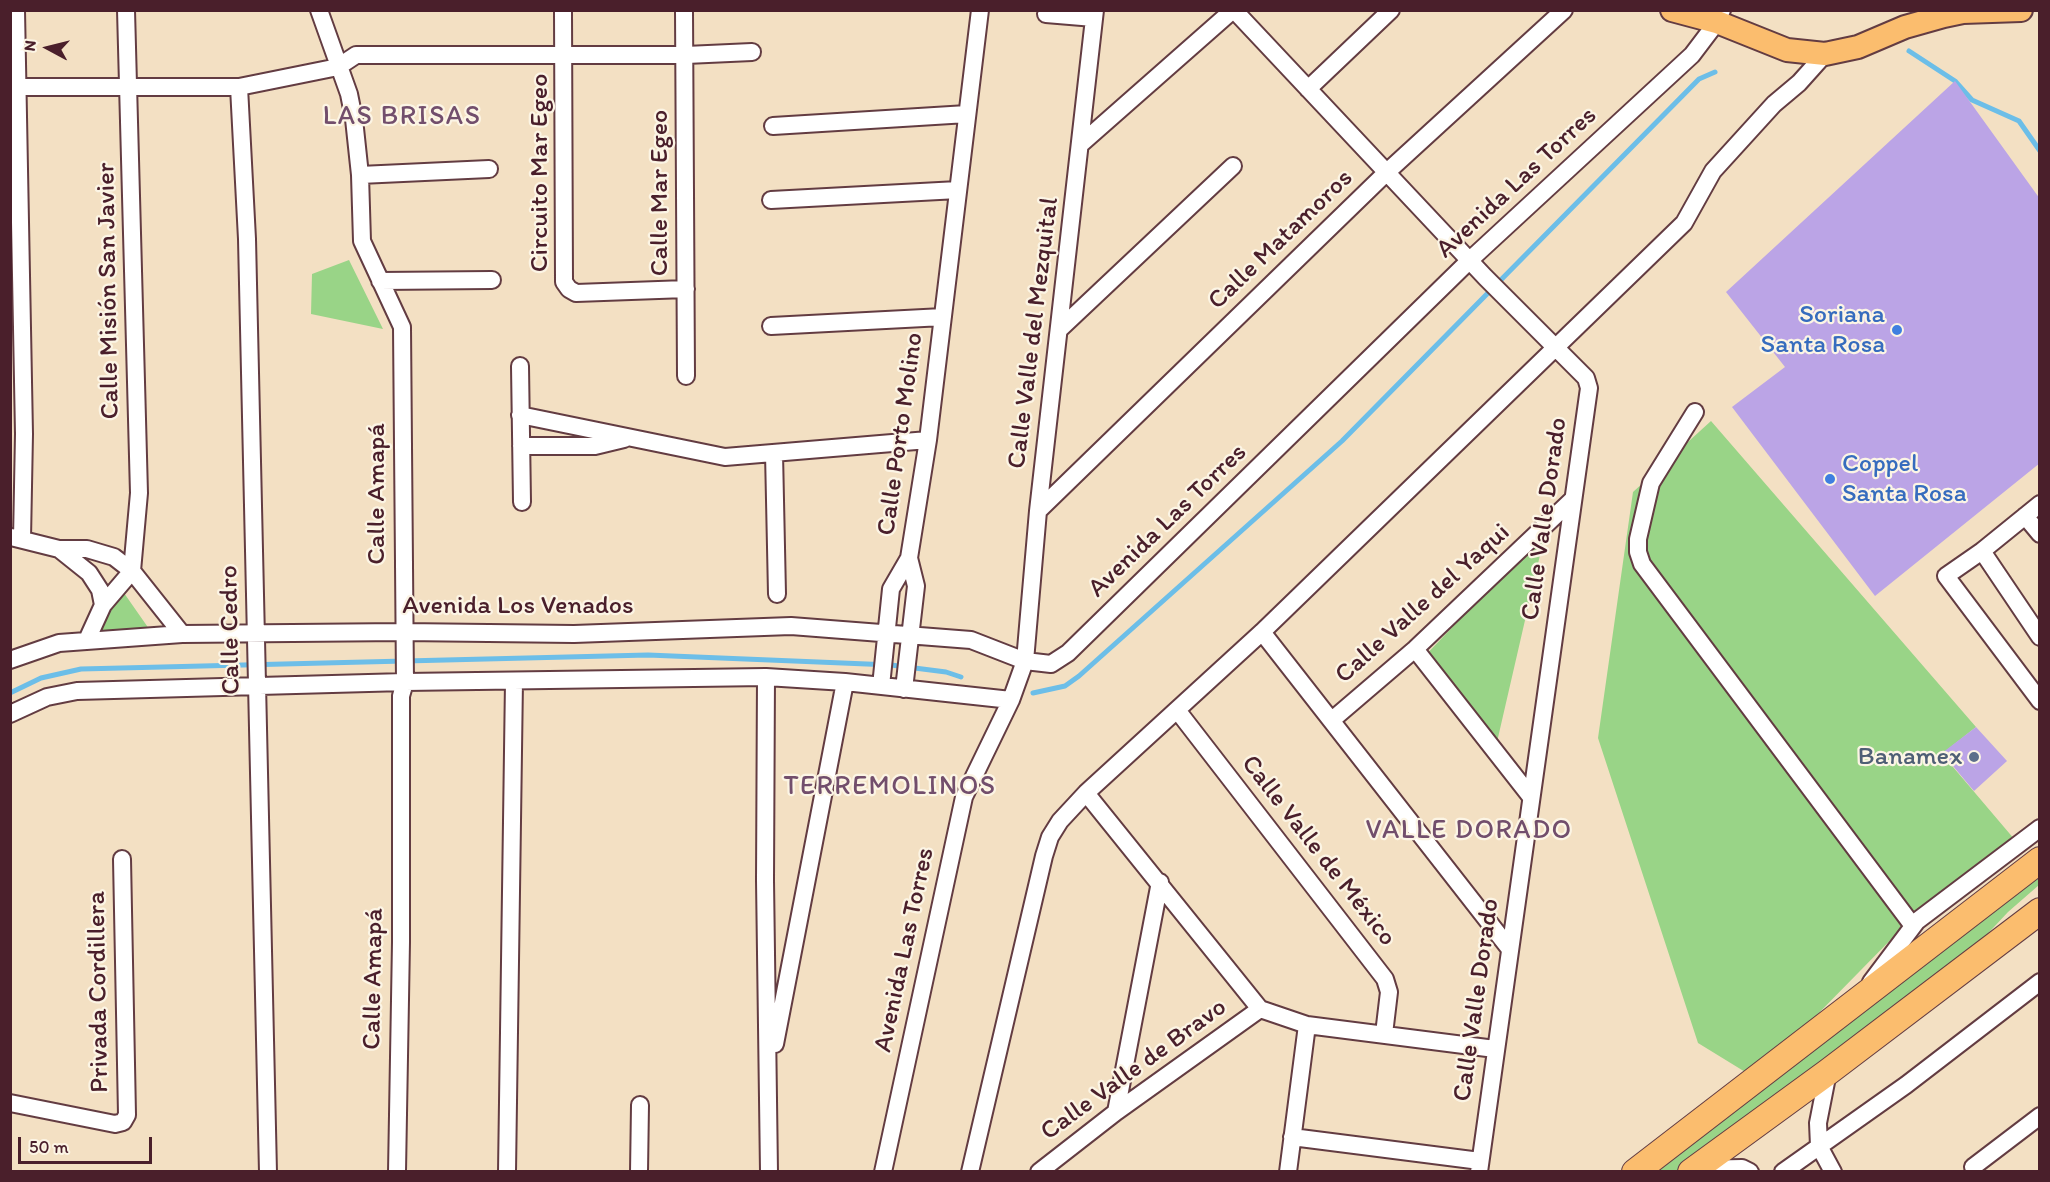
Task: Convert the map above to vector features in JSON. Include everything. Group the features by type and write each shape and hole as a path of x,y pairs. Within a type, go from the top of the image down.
{"highway":[{"path":"1635,1172 2040,860"},
{"path":"1692,1171 1828,1072 2040,911"}],"main road":[{"path":"1671,10 1720,16 1787,50 1825,54 1858,47 1907,19 1963,12 2021,10"}],"street":[{"path":"16,10 14,87 24,434 16,538 59,549 87,549 114,557 132,571 182,634"},
{"name":"Calle Misión San Javier","path":"126,10 130,87 139,493 132,571"},
{"name":"Calle Amapá","path":"319,10 349,94 360,175 361,236 402,327 405,675 401,696 401,942 396,1172"},
{"name":"Circuito Mar Egeo","path":"563,10 565,55 564,282 576,293 686,289"},
{"name":"Calle Mar Egeo","path":"684,10 686,376"},
{"name":"Calle Porto Molino","path":"882,678 891,589 909,558 928,440 980,10"},
{"path":"1082,143 1233,10"},
{"name":"Calle Valle Dorado","path":"1233,10 1485,277 1586,378 1589,388 1480,1166"},
{"path":"1308,88 1390,10"},
{"name":"Calle Matamoros","path":"1038,510 1387,172 1564,10"},
{"path":"1046,14 1094,14"},
{"name":"Calle Valle del Mezquital","path":"1025,661 1038,510 1082,143 1094,14"},
{"name":"Avenida Las Torres","path":"883,1172 964,797 1011,700 1025,661 1051,664 1060,661 1471,260 1692,55 1720,16"},
{"path":"14,87 239,87 338,67 356,55 686,55 752,52"},
{"path":"970,1172 1044,856 1050,837 1060,821 1086,793 1262,632 1684,223 1713,171 1774,104 1799,83 1825,54"},
{"name":"Calle Cedro","path":"239,87 247,239 268,1172"},
{"path":"773,126 967,114"},
{"path":"1061,327 1233,166"},
{"path":"360,175 489,169"},
{"path":"771,200 958,190"},
{"path":"380,281 492,279"},
{"path":"771,326 943,317"},
{"path":"520,366 522,502"},
{"path":"1695,412 1651,483 1638,539 1638,552 1642,564 1913,926"},
{"path":"520,415 717,456 928,440"},
{"path":"521,446 595,446 628,438"},
{"path":"774,453 777,594"},
{"name":"Calle Valle del Yaqui","path":"1332,720 1415,649 1573,500"},
{"path":"2040,504 1982,551 1946,574 1946,578 2040,701"},
{"path":"2025,516 2040,534"},
{"path":"59,549 89,573 100,590 104,605"},
{"path":"1982,551 2040,637"},
{"name":"Calle Porto Molino","path":"905,682 916,586 909,558"},
{"path":"87,640 104,605 132,571"},
{"name":"Avenida Los Venados","path":"10,660 59,643 182,634 256,634 403,640 780,626 886,640 910,634 970,640 1025,661"},
{"path":"1262,632 1509,948"},
{"path":"1415,649 1531,797"},
{"path":"10,714 47,697 77,691 258,687 405,675 514,681 766,677 845,682 882,678 1011,700"},
{"path":"766,677 769,1172"},
{"path":"507,1172 514,681"},
{"path":"768,1081 845,682"},
{"name":"Calle Valle de México","path":"1177,710 1385,979 1389,992 1384,1034"},
{"path":"1086,793 1260,1009 1307,1025 1495,1049"},
{"path":"1860,997 1913,926 2040,828"},
{"name":"Privada Cordillera","path":"10,1103 115,1124 123,1122 127,1115 122,859"},
{"path":"1116,1112 1160,882"},
{"path":"1783,1172 1906,1085 2040,982"},
{"name":"Calle Valle de Bravo","path":"1039,1172 1116,1112 1260,1009"},
{"path":"1288,1172 1307,1025"},
{"path":"1828,1072 1818,1123 1819,1146 1833,1172"},
{"path":"639,1172 640,1105"},
{"path":"1973,1167 2040,1116"},
{"path":"1293,1137 1480,1166"},
{"path":"1692,1171 1731,1168 1750,1172"}],"green space":[{"path":"349,260 383,329 311,314 312,274"},
{"path":"1711,421 1976,727 1942,754 2015,840 1911,919 1755,1078 1698,1043 1598,738 1633,492"},
{"path":"1546,529 1497,742 1421,660"},
{"path":"124,593 154,636 97,639 103,621"},
{"path":"2039,876 2039,885 2008,912 1964,959 1686,1171 1657,1172"}],"building":[{"name":"Soriana Santa Rosa","path":"1955,81 2040,199 2040,463 1875,596 1732,407 1785,367 1726,292"},
{"name":"Banamex","path":"1976,727 2007,761 1974,791 1942,753"}],"waterway":[{"path":"1909,51 1955,81 1972,100 2019,121 2040,151"},
{"path":"1033,693 1065,686 1079,676 1342,441 1699,79 1715,72"},
{"path":"10,693 41,678 81,669 648,655 891,665 946,672 961,677"}],"place":[{"name":"Soriana Santa Rosa","path":"1897,330"},
{"name":"Coppel Santa Rosa","path":"1830,479"},
{"name":"Banamex","path":"1974,757"}],"district":[{"name":"LAS BRISAS","path":"402,117"},
{"name":"TERREMOLINOS","path":"890,787"},
{"name":"VALLE DORADO","path":"1469,831"}]}
